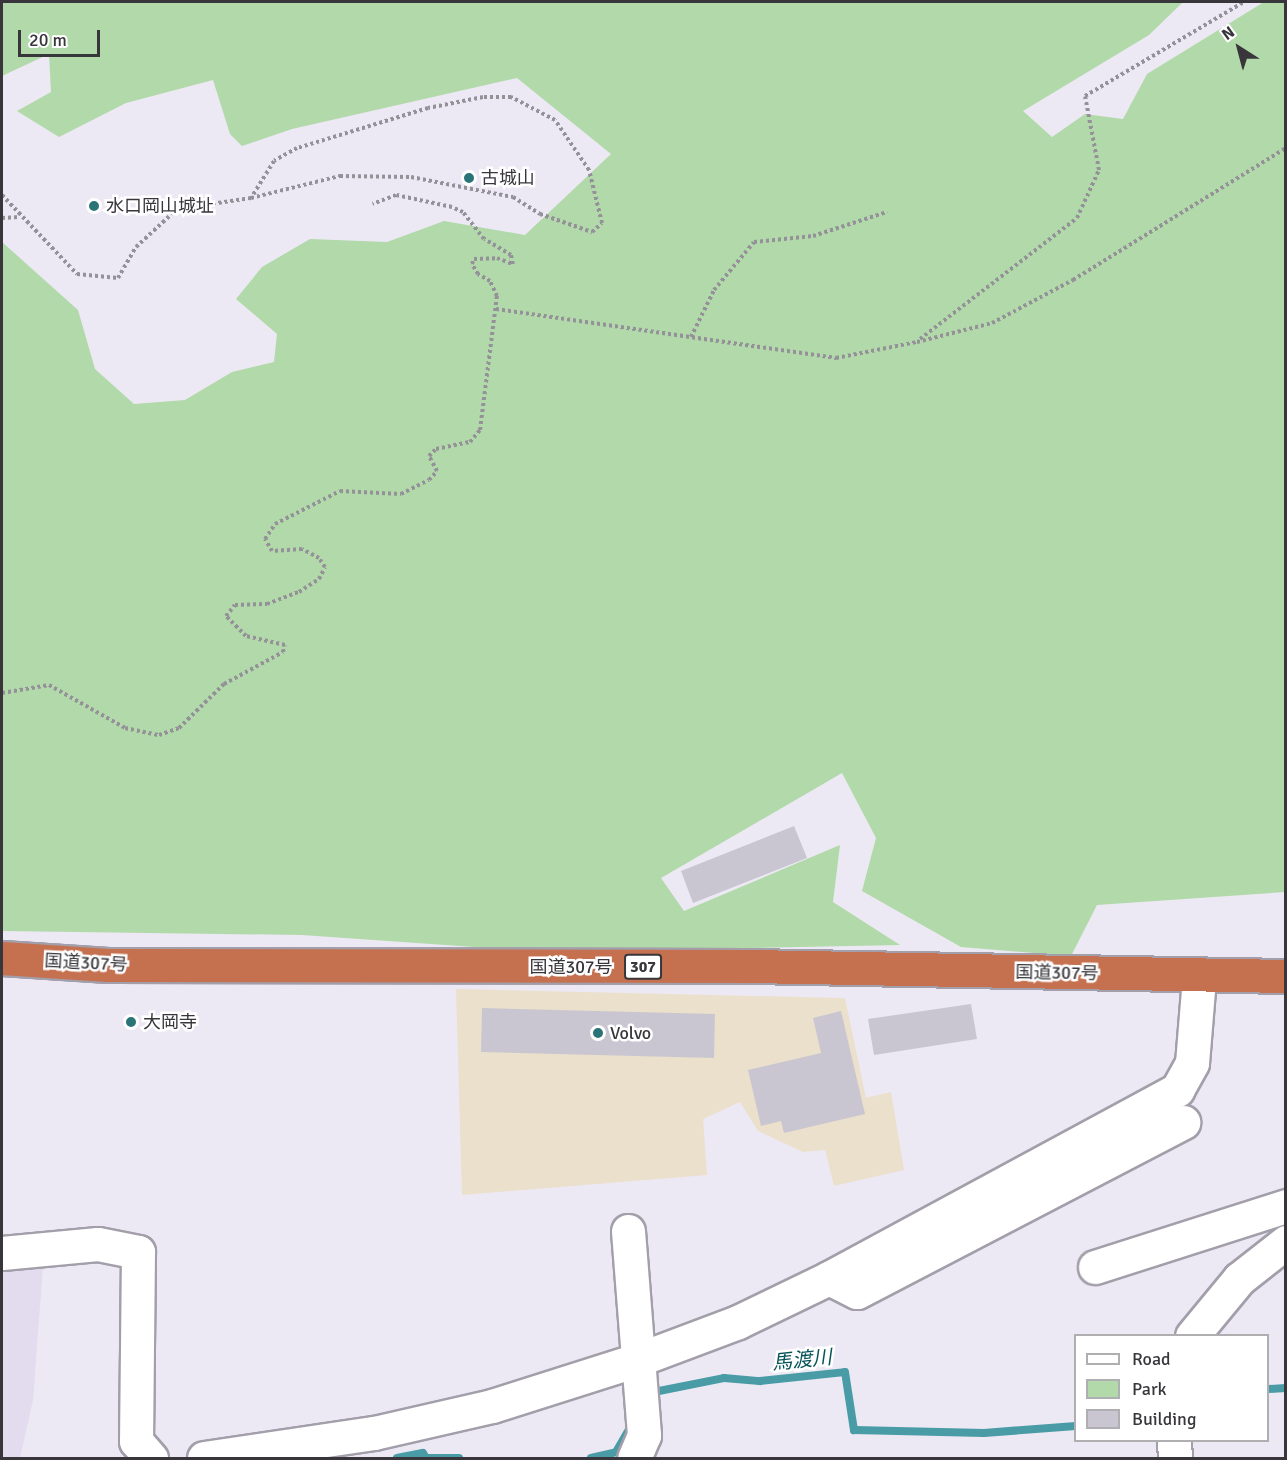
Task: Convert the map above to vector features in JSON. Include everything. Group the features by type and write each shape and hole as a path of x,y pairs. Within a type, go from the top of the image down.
{"highway":[{"name":"国道307号","path":"2,958 108,965 750,966 1199,977 1286,976"}],"street":[{"path":"204,1458 374,1434 492,1406 637,1360 738,1322 829,1278 1177,1090 1192,1063 1199,977"},
{"path":"829,1278 857,1292 1183,1122"},
{"path":"1095,1267 1286,1206"},
{"path":"628,1231 644,1435 634,1458"},
{"path":"1193,1334 1225,1293 1286,1242"},
{"path":"2,1253 98,1244 138,1252 136,1441 151,1458"},
{"path":"1174,1442 1175,1458"}],"path":[{"path":"917,342 1077,218 1099,170 1085,96 1244,2"},
{"path":"2,195 20,217 77,274 118,278 136,247 177,209 251,198 340,176 411,177 513,197 540,214 591,232 602,223 589,170 555,120 511,97 483,97 428,108 297,148 274,160 251,198"},
{"path":"496,309 836,358 917,342 992,323 1073,280 1286,148"},
{"path":"2,693 49,685 125,728 159,735 179,728 224,684 283,652 285,645 246,636 226,616 234,605 267,604 299,592 319,579 325,567 319,558 302,549 272,551 265,539 275,524 340,491 401,494 429,480 437,471 429,456 435,449 470,442 480,430 497,296 490,281 478,274 472,264 474,259 497,258 513,264 511,255 484,239 463,212 396,195 373,204"},
{"path":"691,337 714,290 754,242 813,236 887,212"},
{"path":"2,218 20,217"}],"shaded area":[{"path":"456,989 845,998 866,1098 891,1092 904,1170 834,1186 825,1150 803,1152 758,1131 740,1102 703,1119 707,1175 462,1195"},
{"path":"43,1266 33,1400 20,1458 2,1458 2,1268"}],"green space":[{"path":"2,2 1183,2 1149,35 1023,111 1052,137 1085,114 1123,119 1147,74 1264,2 1285,2 1285,892 1097,905 1071,956 961,947 862,891 876,838 842,773 661,878 684,911 840,845 833,902 900,945 547,952 302,935 2,931 2,242 78,310 95,369 134,404 185,400 232,372 274,362 277,334 236,299 262,267 310,239 387,242 444,221 525,235 611,154 517,78 292,129 242,146 230,134 213,80 126,103 59,137 17,111 51,92 49,54 2,76"}],"building":[{"path":"794,826 807,858 693,903 681,871"},
{"path":"971,1004 977,1039 874,1055 868,1019"},
{"name":"Volvo","path":"482,1008 715,1014 714,1058 481,1052"},
{"path":"841,1011 865,1114 784,1133 781,1121 761,1126 748,1070 821,1053 813,1018"}],"waterway":[{"name":"馬渡川","path":"649,1393 724,1378 760,1381 845,1372 854,1430 984,1433 1074,1426"},
{"name":"馬渡川","path":"1269,1389 1286,1388"},
{"name":"馬渡川","path":"591,1458 616,1452 631,1426"},
{"name":"馬渡川","path":"397,1458 423,1453 426,1458 459,1458"}],"place":[{"name":"古城山","path":"469,178"},
{"name":"水口岡山城址","path":"94,206"},
{"name":"大岡寺","path":"131,1022"},
{"name":"Volvo","path":"598,1033"}]}
